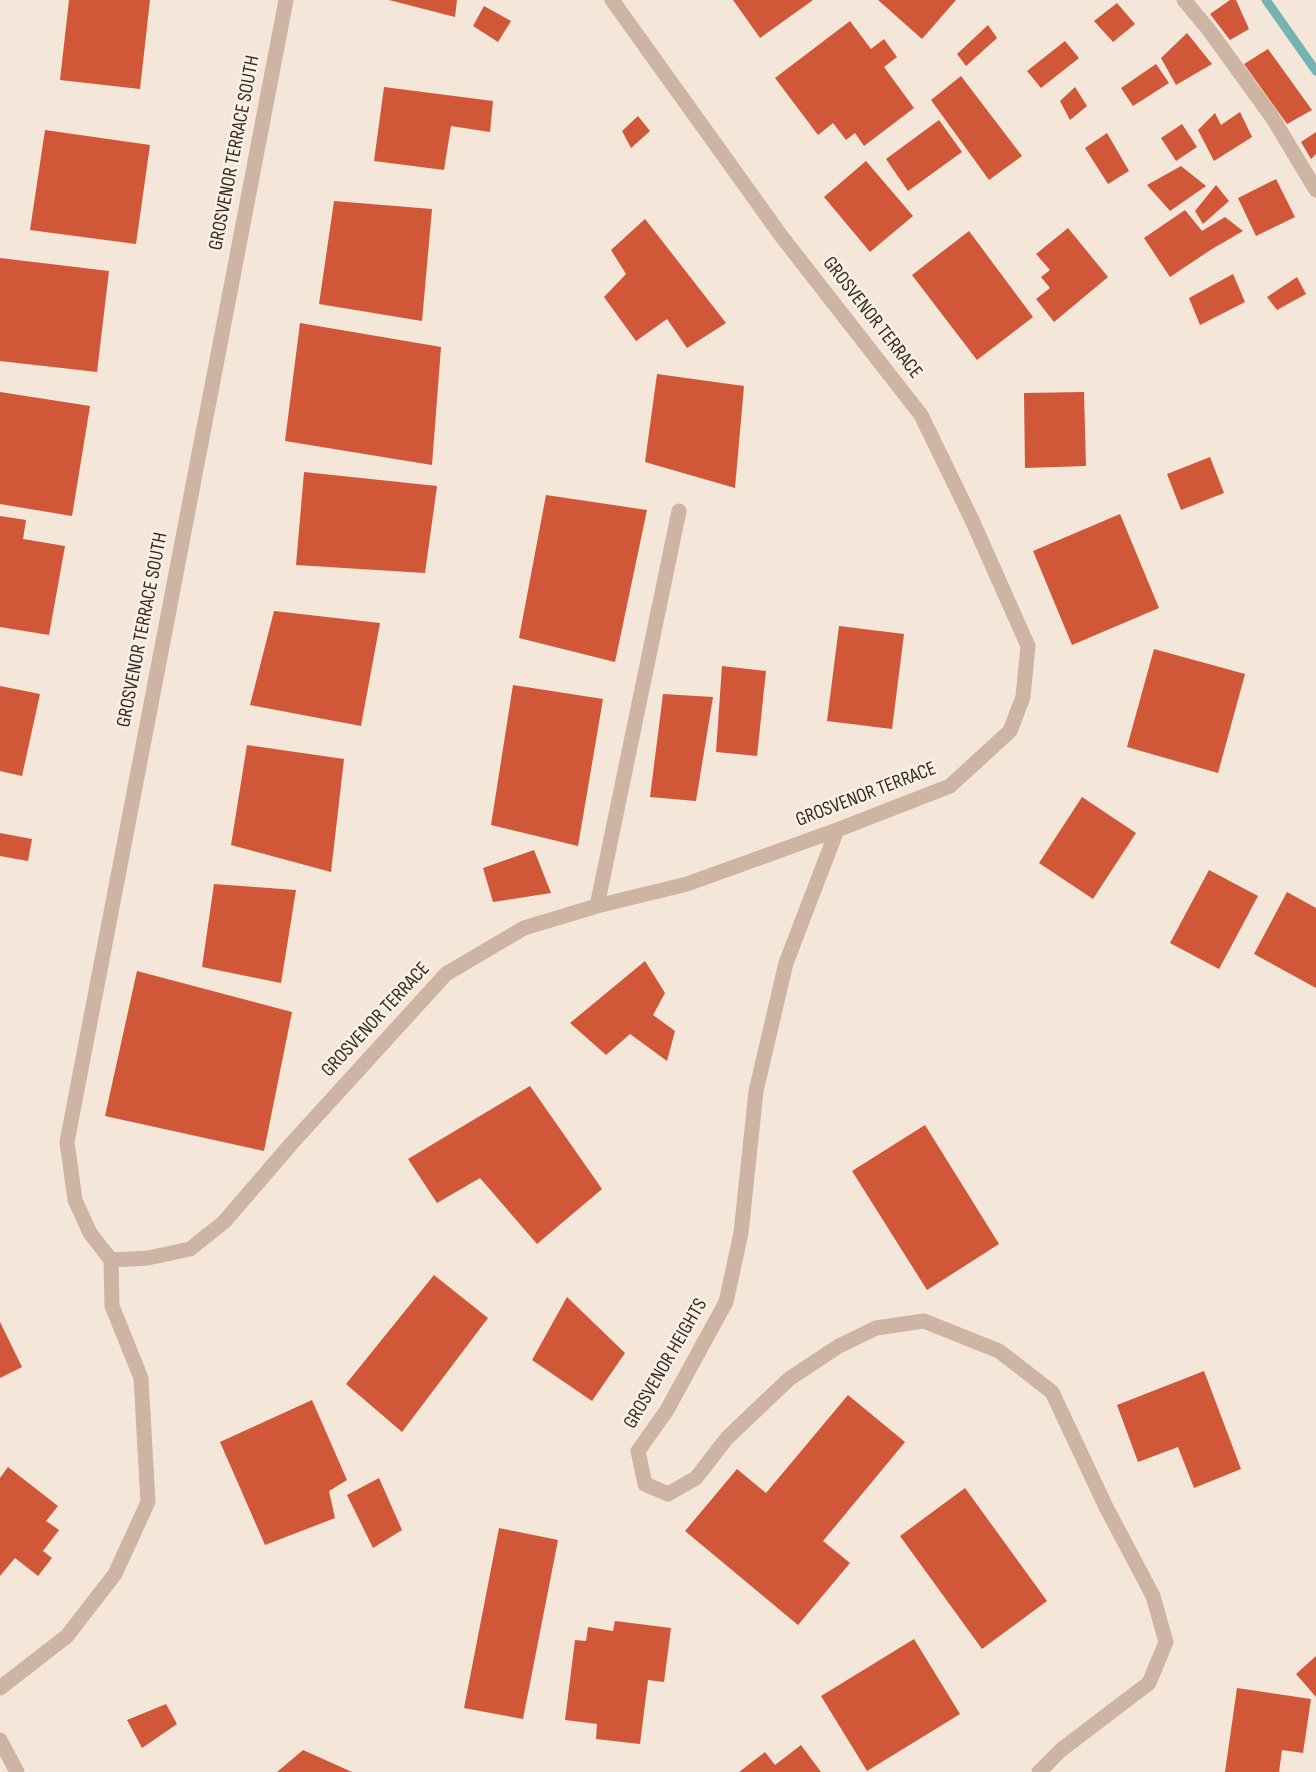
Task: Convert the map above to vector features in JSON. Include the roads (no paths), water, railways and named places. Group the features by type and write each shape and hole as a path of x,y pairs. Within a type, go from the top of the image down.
{"street":[{"name":"GROSVENOR TERRACE SOUTH","path":"111,1260 90,1233 75,1200 67,1142 286,0"},
{"name":"GROSVENOR TERRACE","path":"111,1260 148,1258 190,1249 224,1222 292,1143 446,974 524,928 597,906 687,884 950,786 1010,731 1023,697 1028,646 972,520 921,415 782,237 612,0"},
{"path":"1184,0 1209,30 1272,117 1316,190"},
{"path":"597,906 678,511"},
{"name":"GROSVENOR HEIGHTS","path":"837,830 786,963 772,1021 756,1091 741,1233 726,1302 667,1410 638,1451 645,1484 668,1494 696,1478 727,1438 789,1379 839,1347 876,1329 924,1321 999,1351 1052,1392 1106,1507 1153,1596 1166,1642 1149,1683 1061,1750 1039,1772"},
{"path":"0,1688 67,1636 115,1574 147,1502 141,1378 112,1306 111,1260"},
{"path":"0,1740 17,1772"}],"waterway":[{"path":"1266,0 1316,71"}]}
